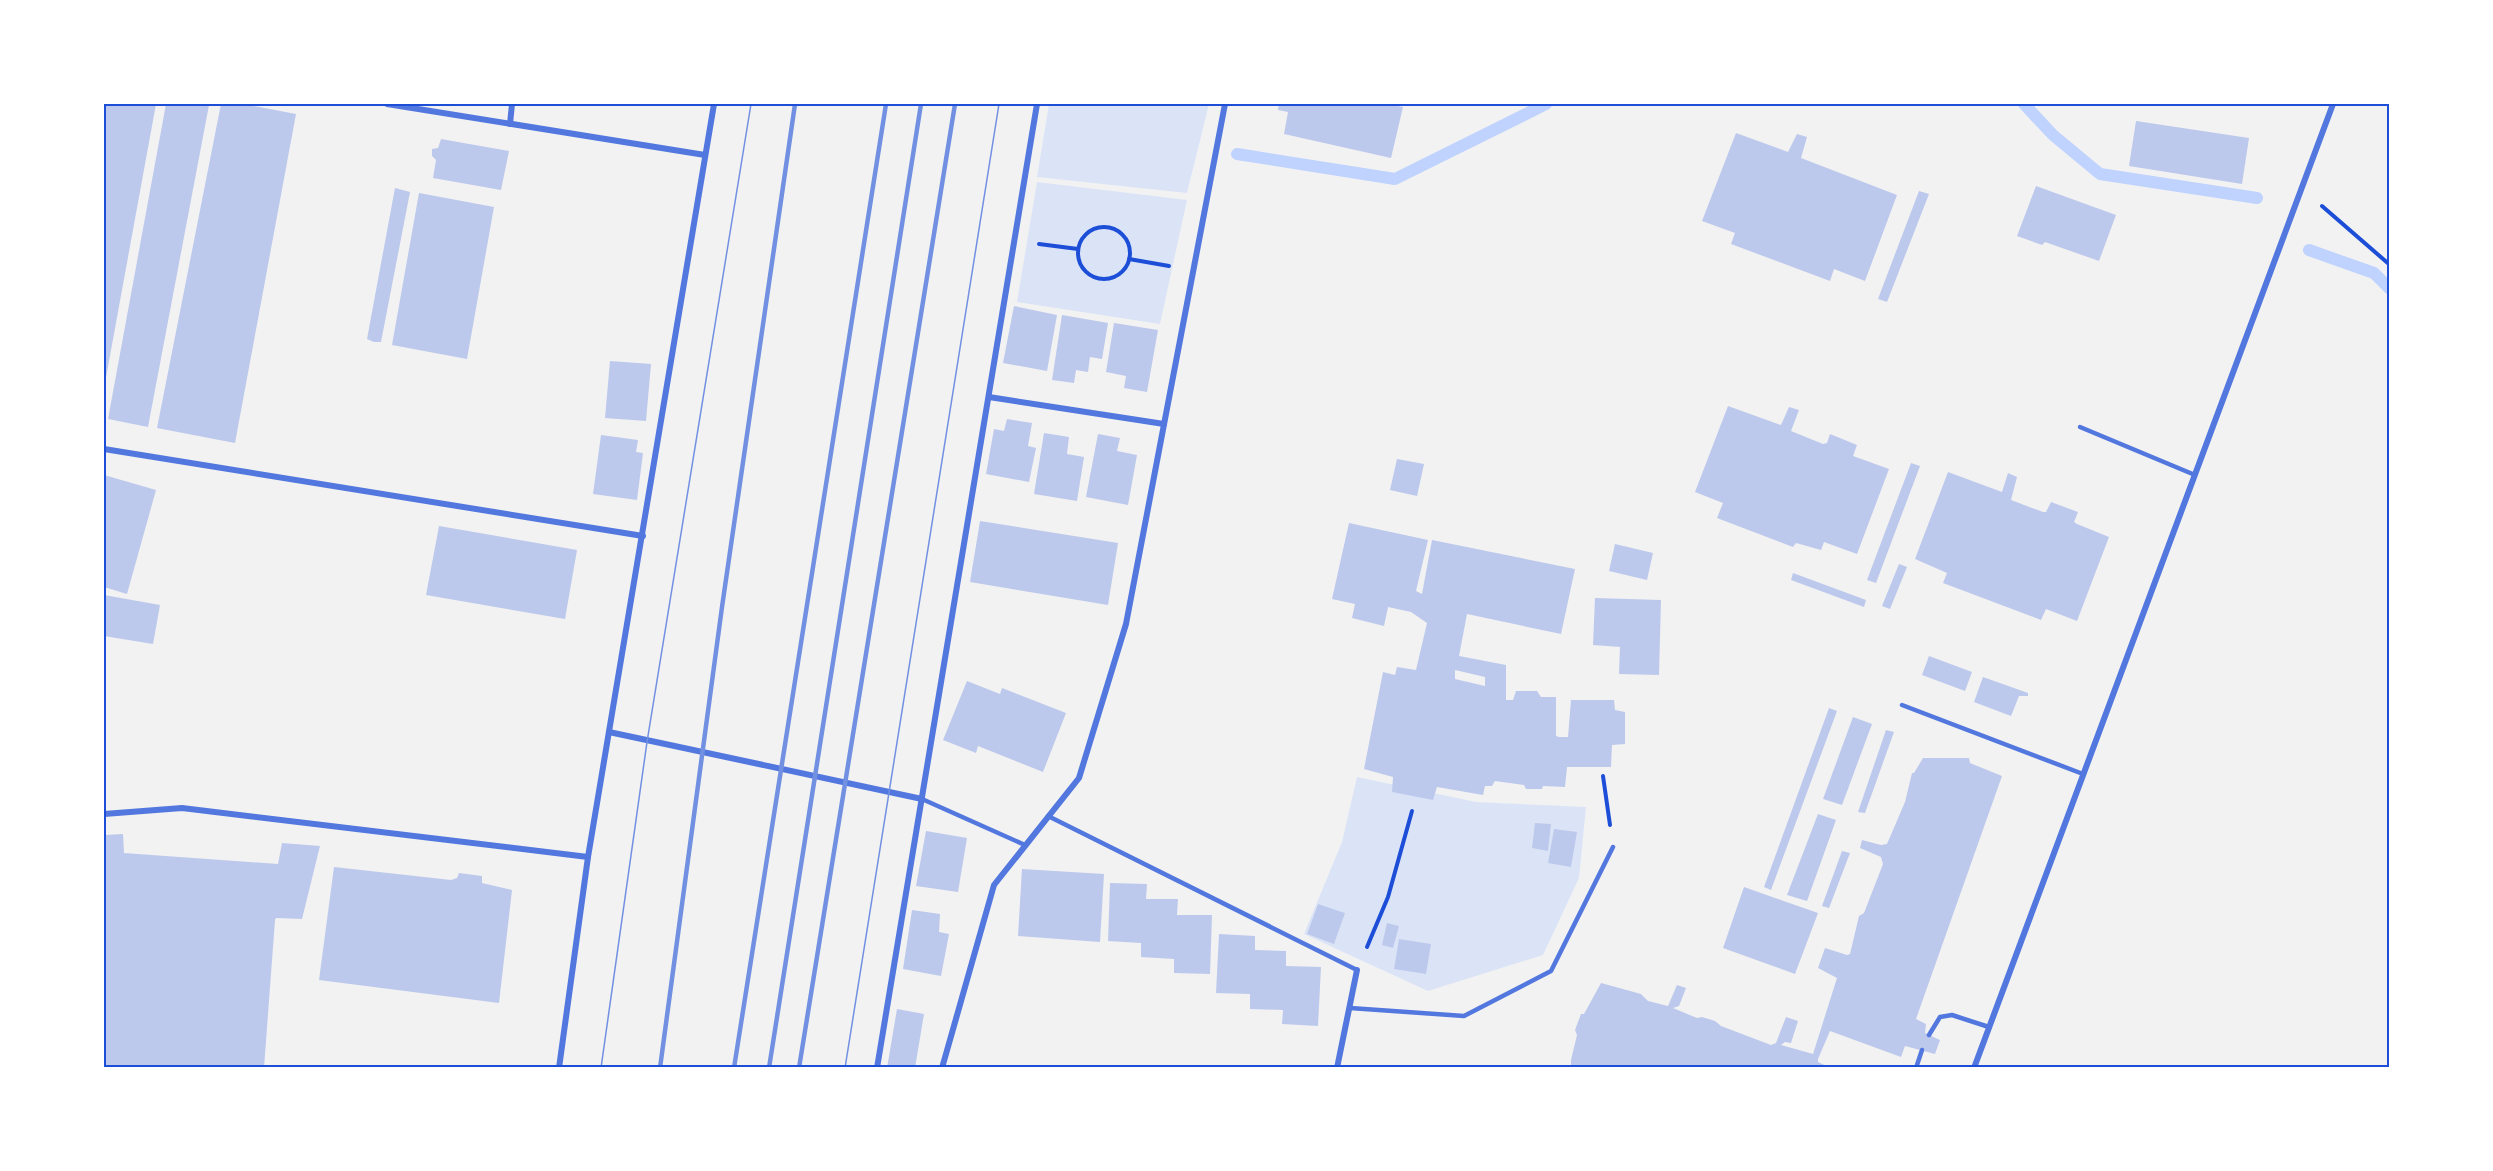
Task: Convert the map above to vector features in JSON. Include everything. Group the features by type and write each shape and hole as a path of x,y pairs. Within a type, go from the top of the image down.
{"street":[{"path":"387,104 705,155"},
{"path":"510,123 513,104"},
{"path":"559,1068 588,857 714,104"},
{"path":"877,1068 1037,104"},
{"path":"942,1068 994,885 1079,778 1126,624 1225,104"},
{"path":"1974,1068 2333,104"},
{"path":"989,397 1164,424"},
{"path":"104,448 643,536"},
{"path":"609,732 922,799"},
{"path":"104,814 182,808 588,857"},
{"path":"1337,1068 1357,970"}],"lane":[{"path":"2080,427 2195,475"},
{"path":"1902,705 2083,774"},
{"path":"922,799 1026,845"},
{"path":"1048,816 1357,970"},
{"path":"1350,1008 1464,1016 1551,971 1613,847"},
{"path":"1929,1035 1940,1017 1952,1015 1989,1027"},
{"path":"1916,1068 1922,1050"}],"path":[{"path":"2301,188 2390,265"},
{"path":"1109,228 1123,236 1130,251 1129,259 1120,274 1103,279 1087,273 1082,267 1078,249 1092,230 1109,228"},
{"path":"1015,240 1078,249"},
{"path":"1129,259 1193,270"},
{"path":"1603,777 1613,847"},
{"path":"1357,970 1388,897 1412,811"}],"shaded area":[{"path":"1049,104 1209,104 1187,193 1037,177"},
{"path":"1037,182 1187,200 1160,324 1017,302"},
{"path":"1357,777 1476,802 1586,807 1579,878 1543,955 1428,991 1304,934 1342,842"}],"building":[{"path":"104,104 156,104 105,383 104,383"},
{"path":"166,104 209,105 148,427 108,419"},
{"path":"221,104 243,104 296,114 235,443 157,428"},
{"path":"1279,104 1388,104 1403,107 1391,158 1284,134 1288,112 1278,110"},
{"path":"2136,121 2249,138 2242,184 2129,166"},
{"path":"1736,133 1788,152 1797,134 1807,137 1801,158 1897,195 1865,281 1834,269 1830,281 1731,244 1735,233 1702,221"},
{"path":"441,139 509,151 501,190 433,178 436,160 432,156 432,149 438,148"},
{"path":"2036,186 2116,215 2099,261 2045,242 2042,245 2017,236"},
{"path":"395,188 410,192 381,342 374,342 367,339"},
{"path":"1919,191 1929,194 1887,302 1878,299"},
{"path":"419,193 494,207 467,359 392,345"},
{"path":"1014,306 1057,315 1047,371 1003,363"},
{"path":"1062,315 1108,323 1102,359 1090,357 1088,372 1076,370 1074,383 1052,380"},
{"path":"1114,323 1158,330 1147,392 1124,388 1126,376 1106,372"},
{"path":"610,361 651,364 646,421 605,418"},
{"path":"1728,406 1781,425 1789,407 1799,410 1791,431 1823,444 1827,443 1830,434 1857,445 1853,456 1889,469 1857,554 1824,542 1821,550 1796,543 1793,547 1717,518 1723,503 1695,492"},
{"path":"1007,419 1032,423 1028,446 1036,448 1029,482 986,474 994,429 1004,431"},
{"path":"1044,433 1069,437 1067,454 1084,457 1077,501 1034,494"},
{"path":"1098,434 1120,438 1117,451 1137,455 1128,505 1086,497"},
{"path":"601,435 638,440 636,452 643,453 637,500 593,494"},
{"path":"1397,459 1424,464 1417,496 1390,490"},
{"path":"1911,463 1920,466 1876,583 1867,580"},
{"path":"1948,472 2002,492 2008,473 2017,477 2011,500 2043,512 2046,512 2051,502 2078,512 2074,522 2109,537 2077,621 2046,609 2041,620 1943,583 1947,573 1915,559"},
{"path":"104,475 156,490 127,594 104,587"},
{"path":"980,521 1118,543 1108,605 970,582"},
{"path":"1349,523 1428,540 1416,591 1422,594 1432,540 1575,569 1561,634 1467,614 1459,656 1506,665 1506,700 1513,700 1516,691 1537,691 1541,697 1556,697 1556,736 1559,737 1568,737 1571,700 1614,700 1615,710 1625,712 1625,744 1612,745 1611,767 1567,767 1565,787 1543,786 1542,789 1526,789 1524,785 1495,781 1492,786 1485,786 1483,795 1437,787 1433,800 1392,792 1393,777 1364,769 1383,672 1395,675 1397,667 1416,670 1427,623 1411,612 1388,607 1384,626 1352,618 1355,604 1332,599","holes":["1455,670 1485,677 1485,686 1455,679"]},
{"path":"439,526 577,550 565,619 426,595"},
{"path":"1615,544 1653,553 1647,580 1609,571"},
{"path":"1899,564 1907,567 1890,609 1882,606"},
{"path":"1793,573 1866,600 1864,607 1791,580"},
{"path":"104,595 160,605 153,644 104,636"},
{"path":"1595,598 1661,600 1659,675 1619,674 1620,647 1593,645"},
{"path":"1929,656 1972,672 1965,691 1922,675"},
{"path":"1983,677 2028,693 2028,696 2019,696 2011,716 1974,702"},
{"path":"967,681 1000,694 1002,688 1066,713 1043,772 978,746 976,753 943,740"},
{"path":"1829,708 1837,711 1771,890 1764,887"},
{"path":"1853,717 1872,724 1842,805 1823,799"},
{"path":"1886,730 1894,732 1865,813 1858,812"},
{"path":"1923,758 1969,758 1970,763 2002,776 1916,1019 1926,1024 1925,1033 1940,1040 1935,1054 1905,1046 1901,1057 1830,1031 1818,1062 1831,1068 1571,1068 1577,1035 1575,1030 1581,1014 1584,1014 1601,983 1641,994 1648,1001 1668,1006 1677,985 1686,988 1679,1006 1673,1008 1697,1018 1702,1017 1715,1021 1721,1026 1771,1045 1776,1043 1786,1017 1798,1021 1791,1043 1785,1042 1781,1045 1813,1054 1837,978 1818,968 1825,948 1850,954 1859,916 1864,913 1883,864 1881,857 1860,848 1862,840 1881,845 1887,844 1905,802 1912,773"},
{"path":"1818,814 1836,820 1807,901 1787,895"},
{"path":"1535,823 1551,824 1548,851 1532,848"},
{"path":"1554,829 1577,832 1571,867 1548,863"},
{"path":"926,831 967,838 958,892 916,886"},
{"path":"123,834 124,853 278,864 282,843 320,846 302,919 276,918 275,920 264,1068 104,1068 104,835"},
{"path":"1842,851 1850,853 1829,908 1822,906"},
{"path":"334,867 451,880 457,878 459,873 482,876 482,883 512,890 499,1003 319,980"},
{"path":"1022,869 1104,874 1100,942 1018,936"},
{"path":"1110,883 1147,884 1146,899 1178,899 1177,915 1212,915 1210,974 1174,973 1174,959 1141,957 1141,943 1108,941"},
{"path":"1744,887 1818,913 1795,974 1723,948"},
{"path":"1318,904 1345,913 1334,944 1307,934"},
{"path":"912,910 940,914 939,932 949,934 941,976 903,969"},
{"path":"1387,923 1399,926 1393,948 1382,945"},
{"path":"1219,934 1255,936 1255,950 1286,951 1286,966 1321,967 1318,1026 1282,1024 1283,1010 1250,1009 1250,994 1216,993"},
{"path":"1399,939 1431,944 1426,974 1394,969"},
{"path":"897,1009 924,1014 915,1068 887,1068"}],"waterway":[{"path":"1237,154 1395,179 1546,104"},
{"path":"2024,104 2053,135 2100,174 2257,198"},
{"path":"2309,250 2374,273 2390,289"}],"tram line":[{"path":"601,1068 647,742 751,104"},
{"path":"845,1068 999,104"}],"railway":[{"path":"660,1068 722,607 795,104"},
{"path":"734,1068 886,104"},
{"path":"769,1068 921,104"},
{"path":"799,1068 955,104"}]}
